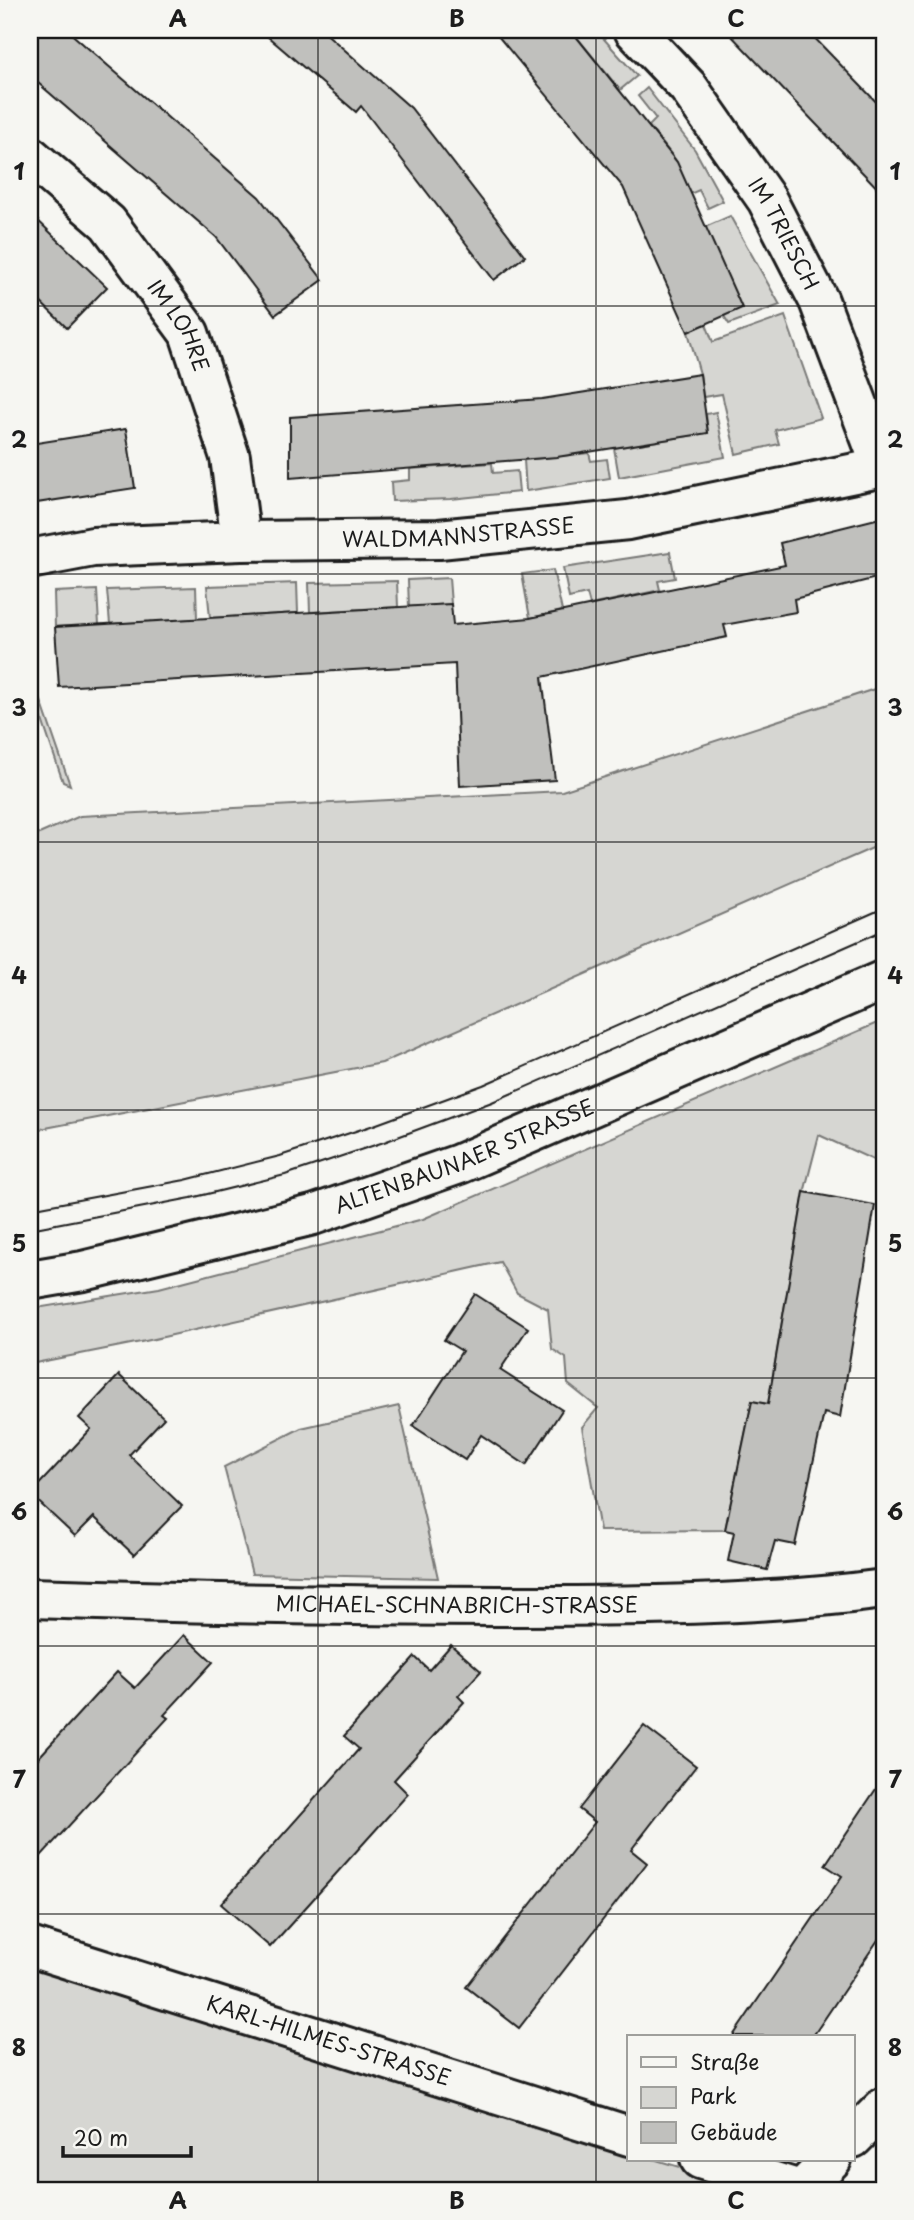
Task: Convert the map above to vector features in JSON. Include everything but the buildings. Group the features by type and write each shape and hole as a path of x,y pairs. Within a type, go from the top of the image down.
{"street":[{"name":"IM TRIESCH","path":"634,30 688,87 767,200 819,301 883,468"},
{"name":"IM LOHRE","path":"30,156 107,223 189,333 230,457 241,541"},
{"name":"WALDMANNSTRASSE","path":"30,559 93,547 241,541 439,539 628,520 883,468"},
{"name":"ALTENBAUNAER STRASSE","path":"30,1280 83,1271 313,1215 459,1164 884,981"},
{"name":"MICHAEL-SCHNABRICH-STRASSE","path":"30,1598 275,1605 606,1605 822,1597 884,1589"},
{"name":"KARL-HILMES-STRASSE","path":"30,1947 627,2135"},
{"path":"855,2136 884,2107"},
{"path":"703,2160 801,2190 831,2160"}],"green space":[{"path":"571,30 596,30 637,76 620,90"},
{"path":"647,88 695,150 723,201 708,208 699,190 690,194 675,159 649,126 656,119 638,96"},
{"path":"730,216 780,305 729,324 724,316 705,227"},
{"path":"785,316 821,418 775,430 779,444 736,454 722,394 703,397 700,374 688,332 706,324 713,342"},
{"path":"716,412 725,457 619,477 614,448 708,433 706,414"},
{"path":"589,453 591,461 607,459 610,478 526,491 524,460"},
{"path":"492,463 493,473 517,471 519,492 451,499 392,501 391,482 410,480 410,469"},
{"path":"670,552 675,578 658,581 660,590 590,605 587,594 569,598 563,568"},
{"path":"553,570 562,611 530,618 522,574"},
{"path":"449,578 451,604 409,607 408,580"},
{"path":"397,581 398,607 310,612 309,583"},
{"path":"297,583 298,613 210,618 207,586"},
{"path":"196,587 197,619 110,624 107,590"},
{"path":"97,590 99,625 55,627 54,592"},
{"path":"30,669 70,785 63,782 30,684"},
{"path":"884,686 884,843 382,1063 30,1131 30,838 80,816 562,791"},
{"path":"884,1020 884,1165 819,1135 804,1193 768,1404 752,1402 725,1530 600,1531 582,1427 598,1408 568,1384 566,1358 552,1349 548,1309 517,1293 500,1262 30,1364 30,1309 159,1288 423,1219"},
{"path":"399,1406 438,1578 252,1574 224,1467 301,1428"},
{"path":"30,1966 627,2150 627,2160 656,2160 755,2190 30,2190"}],"tram line":[{"path":"30,1209 185,1180 280,1156 374,1125 483,1085 884,908"},
{"path":"30,1229 191,1198 285,1175 384,1142 492,1102 884,930"},
{"path":"871,2190 884,2177"}]}
